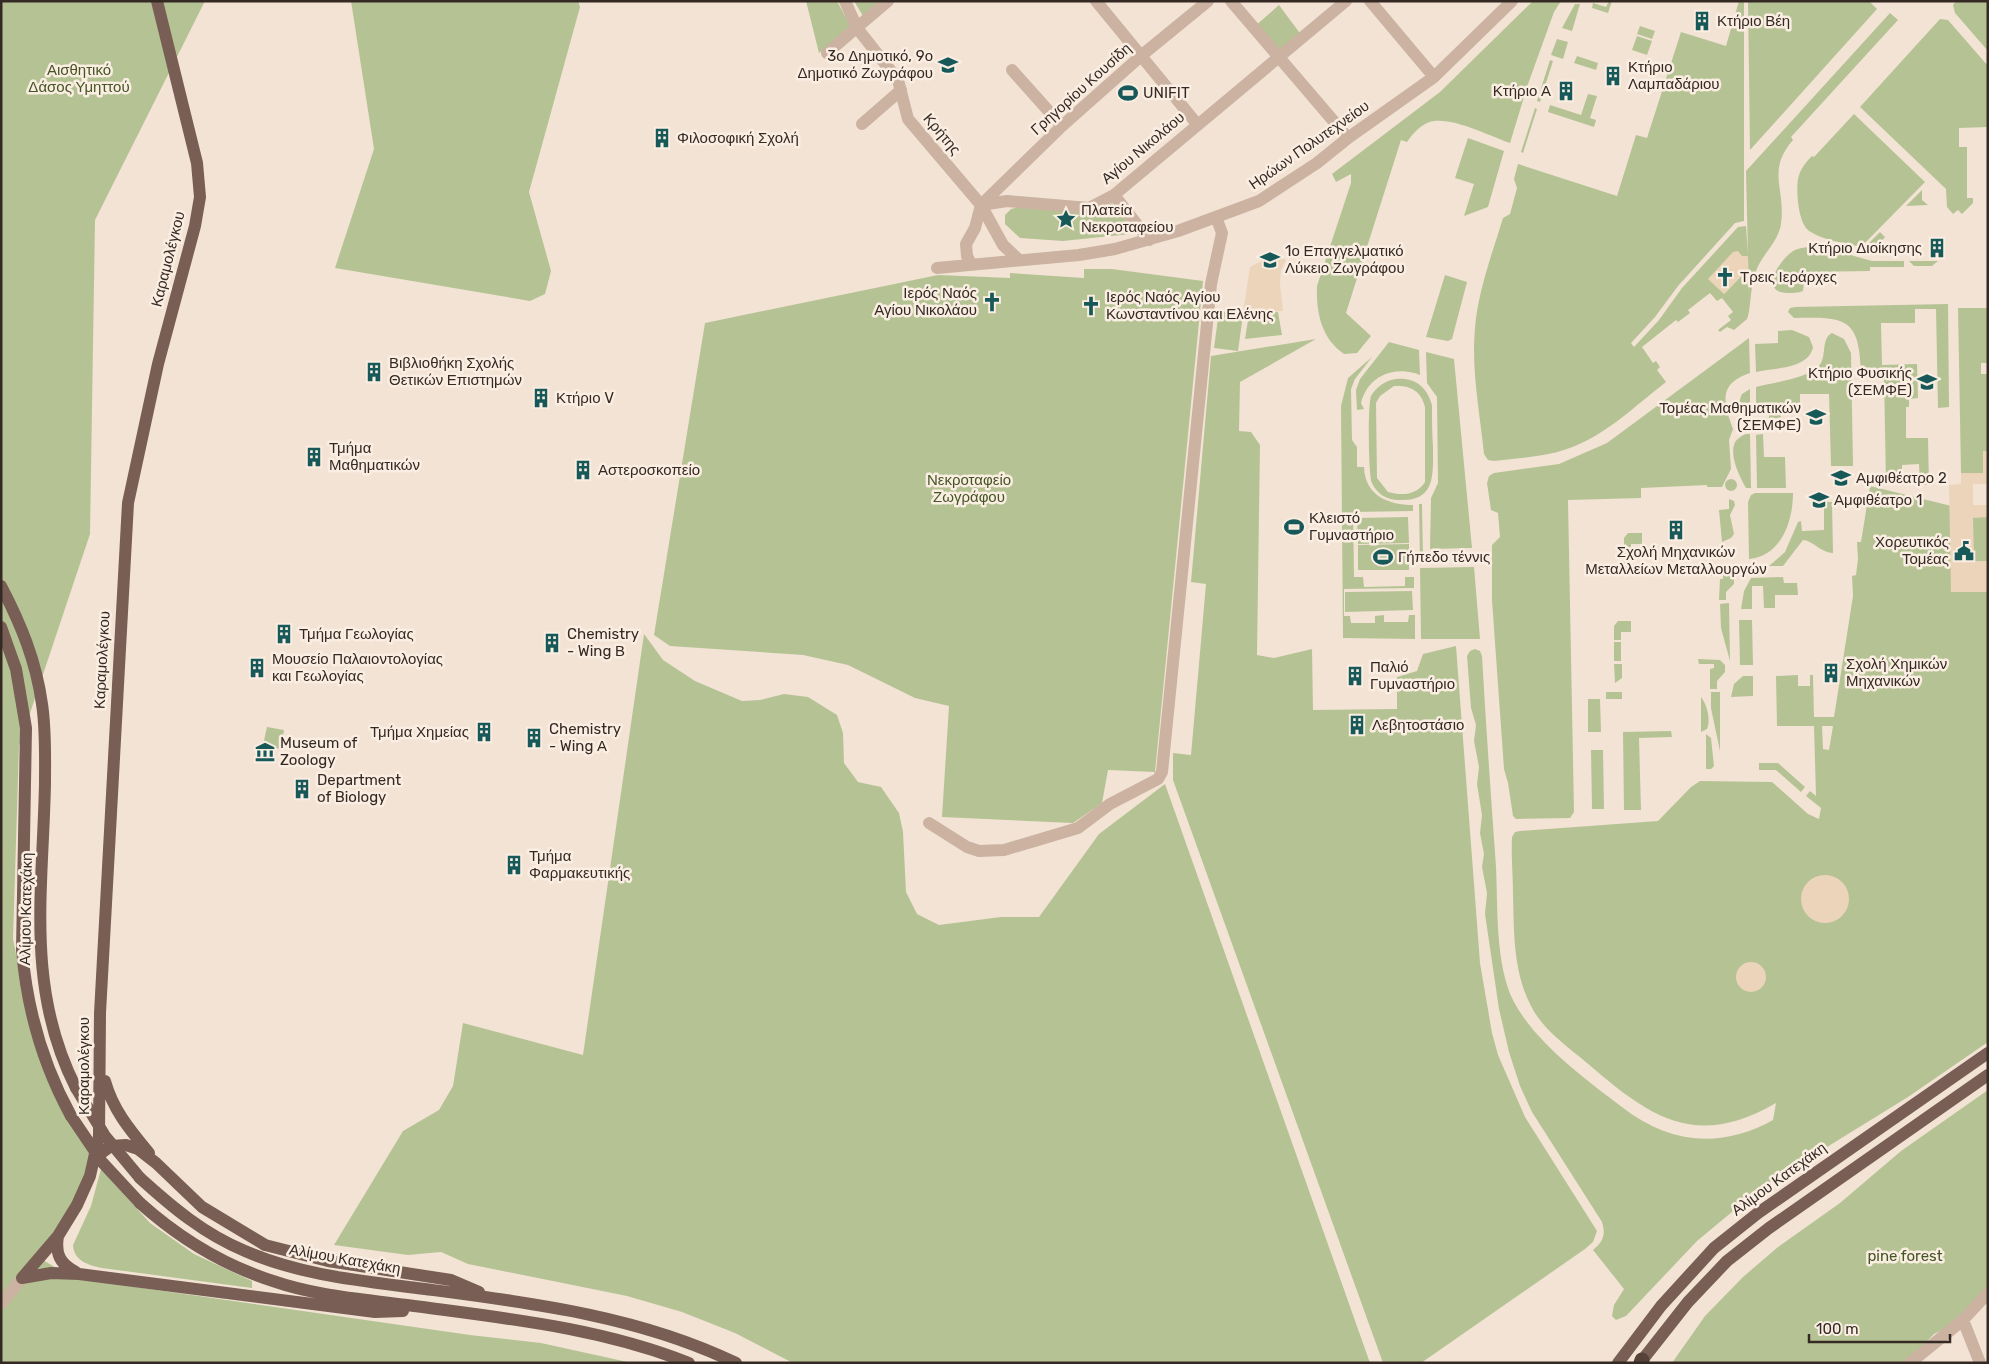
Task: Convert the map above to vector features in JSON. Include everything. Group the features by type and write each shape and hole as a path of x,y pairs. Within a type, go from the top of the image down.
{"main road":[{"name":"Καραμολέγκου","path":"22,1278 58,1236 83,1193 96,1157 101,1123 100,994 128,503 158,364 195,226 200,198 196,163 157,1"},
{"name":"Αλίμου Κατεχάκη","path":"1,586 28,643 42,704 45,745 41,968 56,1039 76,1088 105,1136 140,1178 166,1202 196,1224 244,1250 277,1264 350,1279 568,1309 669,1335 736,1363"},
{"name":"Αλίμου Κατεχάκη","path":"1,628 16,669 26,728 22,950 24,971 39,1045 52,1080 71,1116 102,1162 140,1203 170,1229 202,1249 237,1267 273,1281 328,1294 566,1328 620,1340 689,1363"},
{"name":"Αλίμου Κατεχάκη","path":"1618,1363 1661,1306 1714,1248 1782,1196 1988,1053"},
{"path":"101,1063 110,1100 123,1121 156,1163"},
{"path":"1641,1362 1688,1302 1727,1261 1768,1228 1988,1076"},
{"path":"96,1157 111,1146 117,1145 138,1149 156,1163 202,1207 265,1245 328,1261 451,1280 498,1299"},
{"path":"58,1236 56,1249 59,1258 64,1265 79,1274"},
{"path":"22,1278 51,1273 79,1274 375,1312 441,1310"}],"street":[{"name":"Κρήτης","path":"845,1 857,28 898,80 908,119 981,205"},
{"path":"827,53 888,1"},
{"path":"1096,1 1197,124"},
{"name":"Γρηγορίου Κουσίδη","path":"971,264 966,256 966,244 974,228 981,205 1062,126 1142,55 1208,1"},
{"path":"1232,1 1348,138"},
{"name":"Αγίου Νικολάου","path":"981,205 1007,201 1089,208 1114,195 1346,1"},
{"path":"1370,1 1434,77"},
{"name":"Ηρώων Πολυτεχνείου","path":"937,268 1079,255 1114,249 1149,240 1259,201 1317,163 1348,138 1434,77 1512,1"},
{"path":"1012,70 1062,126"},
{"path":"862,124 901,90"},
{"path":"1114,195 1149,240"},
{"path":"981,205 1003,245 1019,260"},
{"path":"929,823 967,847 979,851 1004,850 1078,828 1110,804 1158,779 1162,772 1211,284 1222,233 1216,217"},
{"name":"Καραμολέγκου","path":"1,1304 22,1278"},
{"path":"1910,1363 1963,1320 1988,1293"},
{"path":"1963,1320 1980,1363"}],"green space":[{"name":"Αισθητικό Δάσος Υμηττού","path":"1,1 205,1 95,220 90,534 19,746 13,939 32,1035 93,1156 84,1184 38,1257 73,1278 470,1335 541,1343 632,1363 1,1363"},
{"path":"351,1 578,1 580,7 529,192 551,271 545,294 530,301 335,268 374,149"},
{"path":"806,1 837,1 851,27 819,53"},
{"path":"854,1 879,1 863,16"},
{"path":"1533,1 1561,1 1554,12 1528,84 1510,143 1472,128 1442,121 1426,123 1407,142 1401,140 1346,313 1371,336 1357,353 1344,354 1336,348 1325,332 1321,324 1318,305 1317,286 1351,183 1351,174 1336,182 1332,174 1440,92"},
{"path":"1609,1 1612,1 1608,13 1592,8 1593,3 1606,7"},
{"path":"1739,1 1744,1 1744,221 1735,223 1678,286 1655,317 1631,343 1634,347 1659,320 1682,288 1738,227 1746,226 1748,255 1746,171 1890,13 1898,20 1791,137 1793,140 1780,161 1781,224 1777,237 1756,271 1747,319 1734,330 1727,327 1720,332 1718,330 1731,320 1728,316 1733,312 1722,298 1717,301 1710,293 1688,310 1690,313 1678,322 1676,320 1642,347 1653,363 1656,361 1660,367 1657,370 1666,382 1619,420 1581,444 1558,452 1540,456 1488,460 1484,454 1476,391 1474,360 1475,328 1482,286 1490,259 1503,218 1510,214 1517,188 1514,179 1518,164 1617,196 1636,135 1647,138 1681,32 1726,46","holes":["1731,256 1748,256 1749,299 1748,269 1724,294"]},
{"path":"1748,1 1869,1 1877,9 1750,150"},
{"path":"1956,1 1988,1 1988,51 1955,13 1953,5"},
{"path":"1575,4 1580,4 1572,31 1562,28"},
{"path":"1279,5 1302,36 1280,54 1254,27"},
{"path":"1940,19 1948,20 1988,66 1988,127 1959,128 1959,147 1967,147 1967,198 1973,198 1973,203 1962,214 1958,210 1953,214 1947,207 1946,189 1860,107"},
{"path":"1640,26 1655,31 1652,39 1637,34"},
{"path":"1637,36 1652,41 1647,55 1632,50"},
{"path":"1557,39 1568,42 1563,59 1551,55"},
{"path":"1577,56 1598,63 1596,70 1574,63"},
{"path":"1550,60 1553,61 1540,102 1537,101"},
{"path":"1588,94 1597,96 1590,118 1596,120 1594,127 1548,112 1550,105 1581,115"},
{"path":"1535,108 1537,109 1523,153 1521,152"},
{"path":"1854,114 1925,182 1861,247 1827,239 1809,231 1802,221 1797,191 1798,179 1804,166"},
{"path":"1468,138 1504,151 1488,207 1464,216 1474,184 1455,178"},
{"path":"1922,190 1922,200 1928,205 1906,206"},
{"name":"Πλατεία Νεκροταφείου","path":"1112,203 1135,231 1130,234 1063,241 1020,238 1005,224 1005,215 1011,209 1019,207 1092,214"},
{"path":"1880,232 1885,237 1880,243 1892,255 1864,248"},
{"path":"1818,246 1872,261 1904,261 1904,267 1870,267 1870,271 1805,272 1803,291 1788,293 1779,291 1774,287 1773,281 1778,267 1789,254 1798,249"},
{"path":"1909,261 1938,261 1932,266 1914,266"},
{"name":"Νεκροταφείο Ζωγράφου","path":"1084,269 1112,269 1203,281 1155,772 1108,770 1102,803 1073,823 942,817 949,706 915,698 848,665 803,655 670,646 654,635 705,323 938,275 1010,278 1010,273 1084,278"},
{"path":"1445,275 1467,282 1452,339 1448,341 1426,337"},
{"path":"1948,304 1949,407 1938,408 1936,309 1915,309 1915,323 1881,323 1882,365 1917,364 1918,398 1909,399 1909,407 1906,407 1906,438 1928,438 1929,485 1920,485 1919,464 1902,465 1902,484 1886,484 1884,376 1861,376 1858,342 1847,325 1827,318 1794,318 1788,312 1790,308 1795,307"},
{"path":"1958,308 1988,308 1988,363 1981,363 1981,374 1988,374 1988,451 1983,452 1983,473 1961,473"},
{"path":"1219,311 1243,315 1238,351 1214,348"},
{"path":"1278,312 1282,335 1245,339 1249,314"},
{"path":"1792,330 1809,337 1813,347 1805,360 1790,366 1756,372 1755,344 1778,343 1778,331"},
{"path":"1832,333 1844,339 1851,353 1853,466 1831,466 1829,394 1800,394 1800,411 1781,412 1781,418 1769,418 1769,412 1762,412 1756,407 1756,387 1798,377 1818,367 1823,358 1826,339"},
{"path":"1749,338 1750,373 1732,383 1726,396 1727,411 1733,429 1729,440 1731,469 1722,487 1707,487 1707,485 1641,488 1641,498 1568,500 1574,812 1570,818 1516,819 1513,816 1504,769 1492,600 1492,545 1500,537 1498,513 1491,510 1487,483 1489,476 1494,473 1559,464 1607,443"},
{"path":"1316,339 1240,382 1239,431 1251,432 1260,445 1257,655 1274,658 1312,649 1313,710 1397,709 1397,677 1417,671 1423,654 1456,646 1480,963 1492,1033 1498,1055 1525,1117 1597,1231 1593,1242 1585,1249 1421,1363 1383,1363 1173,780 1173,753 1191,755 1206,584 1191,582 1211,356"},
{"path":"1389,342 1419,350 1420,375 1401,371 1383,375 1364,394 1361,403 1364,409 1357,410 1356,390 1360,379"},
{"path":"1426,352 1454,359 1472,548 1430,549 1431,498 1438,483 1437,397 1427,383"},
{"path":"1372,357 1355,379 1351,389 1352,440 1357,447 1357,467 1364,467 1365,477 1369,485 1380,497 1395,503 1413,505 1413,511 1353,512 1354,577 1363,577 1364,587 1405,586 1405,577 1414,577 1414,588 1344,589 1344,616 1350,616 1351,623 1375,623 1375,616 1384,615 1384,622 1408,622 1409,615 1415,615 1415,639 1343,638 1341,406 1348,378"},
{"path":"1403,379 1419,384 1427,393 1432,405 1432,476 1426,491 1420,496 1411,499 1395,500 1383,496 1374,487 1371,477 1369,411 1371,396 1382,384 1392,380","holes":["1394,386 1405,386 1414,390 1421,396 1425,407 1425,482 1418,490 1404,494 1388,492 1377,478 1376,403 1380,396"]},
{"path":"1750,389 1750,418 1742,410 1740,401 1742,394"},
{"path":"1746,434 1750,434 1751,488 1746,488 1736,467 1733,455 1736,441"},
{"path":"1763,434 1764,457 1785,457 1786,488 1757,488 1756,435"},
{"path":"1729,479 1733,479 1737,485 1733,491 1729,491 1725,487 1725,483"},
{"path":"1870,486 1988,515 1988,1042 1908,1097 1762,1187 1697,1241 1626,1316 1616,1320 1612,1316 1614,1305 1624,1289 1593,1250 1603,1238 1602,1222 1532,1112 1520,1086 1509,1052 1499,1009 1485,914 1487,893 1482,867 1484,854 1480,833 1482,815 1477,784 1479,767 1474,741 1476,725 1471,708 1467,656 1470,651 1475,649 1480,651 1482,656 1500,954 1503,971 1514,1002 1523,1017 1562,1059 1593,1085 1640,1119 1658,1129 1677,1135 1715,1138 1734,1135 1754,1129 1773,1120 1776,1103 1747,1117 1721,1124 1697,1125 1675,1121 1653,1112 1632,1099 1556,1037 1536,1015 1525,993 1516,951 1512,837 1515,832 1520,831 1658,821 1691,787 1700,781 1772,782 1808,814 1819,819 1821,808 1806,796 1810,791 1816,796 1814,726 1777,726 1776,676 1798,675 1798,686 1810,686 1810,675 1813,675 1814,717 1834,717 1853,596 1852,576 1856,575 1858,559 1857,542 1861,542","holes":["1822,726 1833,726 1829,750 1823,749"]},
{"path":"1755,493 1793,493 1791,515 1783,536 1769,552 1749,559 1748,502 1751,495"},
{"path":"1729,499 1734,501 1735,505 1730,515 1734,534 1731,538 1722,542 1719,510 1729,509"},
{"path":"1824,502 1832,502 1833,553 1803,540 1783,566 1769,566 1785,552 1798,522 1801,521 1802,531 1824,530"},
{"path":"1419,504 1422,504 1423,559 1420,559"},
{"path":"1408,517 1409,543 1358,544 1357,518"},
{"path":"1628,533 1642,533 1642,544 1631,544 1631,551 1624,552 1624,538"},
{"name":"Γήπεδο τέννις","path":"1409,544 1409,570 1358,570 1358,545"},
{"path":"1624,553 1631,553 1631,574 1624,574"},
{"path":"1474,567 1480,639 1421,639 1420,568"},
{"path":"1709,571 1729,571 1734,576 1734,584 1726,592 1726,600 1719,600 1720,579 1723,579 1723,575 1709,576"},
{"path":"1783,577 1784,583 1797,583 1798,595 1775,595 1775,608 1764,608 1763,586 1752,586 1752,609 1741,609 1744,591 1751,578"},
{"path":"1412,591 1413,610 1345,612 1345,592"},
{"path":"1729,603 1730,661 1721,628 1720,604"},
{"path":"1739,620 1752,620 1753,665 1740,665"},
{"path":"1618,621 1631,621 1631,632 1621,632 1621,640 1614,640 1614,626"},
{"path":"644,634 663,660 695,681 742,701 760,700 784,694 808,697 837,715 843,733 844,763 858,782 881,787 899,813 903,832 906,892 917,914 939,925 1001,917 1039,917 1099,834 1165,784 1370,1363 793,1363 735,1333 682,1312 627,1296 468,1264 441,1252 408,1255 334,1245 403,1131 439,1110 453,1086 463,1023 583,1055"},
{"path":"1614,642 1621,642 1621,661 1614,661"},
{"path":"1698,659 1720,660 1725,665 1725,672 1717,681 1717,689 1710,689 1710,669 1714,668 1714,664 1699,664"},
{"path":"1614,664 1622,664 1622,678 1615,683"},
{"path":"1743,676 1753,676 1753,696 1731,697 1734,684"},
{"path":"1606,692 1622,692 1622,699 1606,699"},
{"path":"1711,692 1720,692 1720,751 1711,708"},
{"path":"1701,697 1707,708 1709,721 1707,729 1701,732"},
{"path":"1588,699 1600,699 1601,732 1588,732"},
{"path":"267,727 284,730 281,749 263,745"},
{"path":"1671,731 1672,737 1639,738 1641,810 1624,810 1623,732"},
{"path":"1706,734 1711,738 1714,766 1711,769 1706,769"},
{"path":"1591,750 1603,750 1604,809 1592,809"},
{"path":"1759,763 1778,763 1805,787 1801,792 1776,770 1759,770"},
{"name":"pine forest","path":"1988,1090 1988,1293 1962,1320 1934,1334 1906,1363 1672,1363 1705,1316 1743,1277 1778,1247 1840,1203 1901,1151"},
{"path":"101,1169 150,1223 194,1254 252,1281 252,1288 102,1268 87,1264 79,1259 73,1245 91,1206"}],"shaded area":[{"name":"Τρεις Ιεράρχες","path":"1738,251 1742,256 1748,256 1748,269 1724,294 1708,279 1733,252"},
{"path":"1275,254 1286,260 1281,270 1280,284 1283,311 1243,313 1250,267"},
{"path":"1983,451 1988,451 1988,484 1973,484 1973,505 1988,505 1988,517 1973,518 1974,561 1988,561 1988,592 1951,592 1949,485 1961,484 1961,473 1983,473"},
{"path":"1825,875 1834,877 1842,882 1847,890 1849,899 1847,908 1842,916 1834,921 1825,923 1816,921 1808,916 1803,908 1801,899 1803,890 1808,882 1816,877"},
{"path":"1751,962 1762,966 1766,977 1762,988 1751,992 1740,988 1736,977 1740,966"}],"place":[{"name":"Κτήριο Βέη","path":"1702,21"},
{"name":"3ο Δημοτικό, 9ο Δημοτικό Ζωγράφου","path":"948,65"},
{"name":"Κτήριο Λαμπαδάριου","path":"1613,76"},
{"name":"Κτήριο Α","path":"1566,91"},
{"name":"UNIFIT","path":"1128,93"},
{"name":"Φιλοσοφική Σχολή","path":"662,138"},
{"name":"Πλατεία Νεκροταφείου","path":"1066,219"},
{"name":"Κτήριο Διοίκησης","path":"1937,248"},
{"name":"1ο Επαγγελματικό Λύκειο Ζωγράφου","path":"1270,260"},
{"name":"Τρεις Ιεράρχες","path":"1725,277"},
{"name":"Ιερός Ναός Αγίου Νικολάου","path":"992,302"},
{"name":"Ιερός Ναός Αγίου Κωνσταντίνου και Ελένης","path":"1091,306"},
{"name":"Βιβλιοθήκη Σχολής Θετικών Επιστημών","path":"374,372"},
{"name":"Κτήριο Φυσικής (ΣΕΜΦΕ)","path":"1927,382"},
{"name":"Κτήριο V","path":"541,398"},
{"name":"Τομέας Μαθηματικών (ΣΕΜΦΕ)","path":"1816,417"},
{"name":"Τμήμα Μαθηματικών","path":"314,457"},
{"name":"Αστεροσκοπείο","path":"583,470"},
{"name":"Αμφιθέατρο 2","path":"1841,478"},
{"name":"Αμφιθέατρο 1","path":"1819,500"},
{"name":"Κλειστό Γυμναστήριο","path":"1294,527"},
{"name":"Σχολή Μηχανικών Μεταλλείων Μεταλλουργών","path":"1676,530"},
{"name":"Χορευτικός Τομέας","path":"1964,551"},
{"name":"Γήπεδο τέννις","path":"1383,557"},
{"name":"Τμήμα Γεωλογίας","path":"284,634"},
{"name":"Chemistry - Wing Β","path":"552,643"},
{"name":"Μουσείο Παλαιοντολογίας και Γεωλογίας","path":"257,668"},
{"name":"Σχολή Χημικών Μηχανικών","path":"1831,673"},
{"name":"Παλιό Γυμναστήριο","path":"1355,676"},
{"name":"Λεβητοστάσιο","path":"1357,725"},
{"name":"Τμήμα Χημείας","path":"484,732"},
{"name":"Chemistry - Wing Α","path":"534,738"},
{"name":"Museum of Zoology","path":"265,752"},
{"name":"Department of Biology","path":"302,789"},
{"name":"Τμήμα Φαρμακευτικής","path":"514,865"}]}
